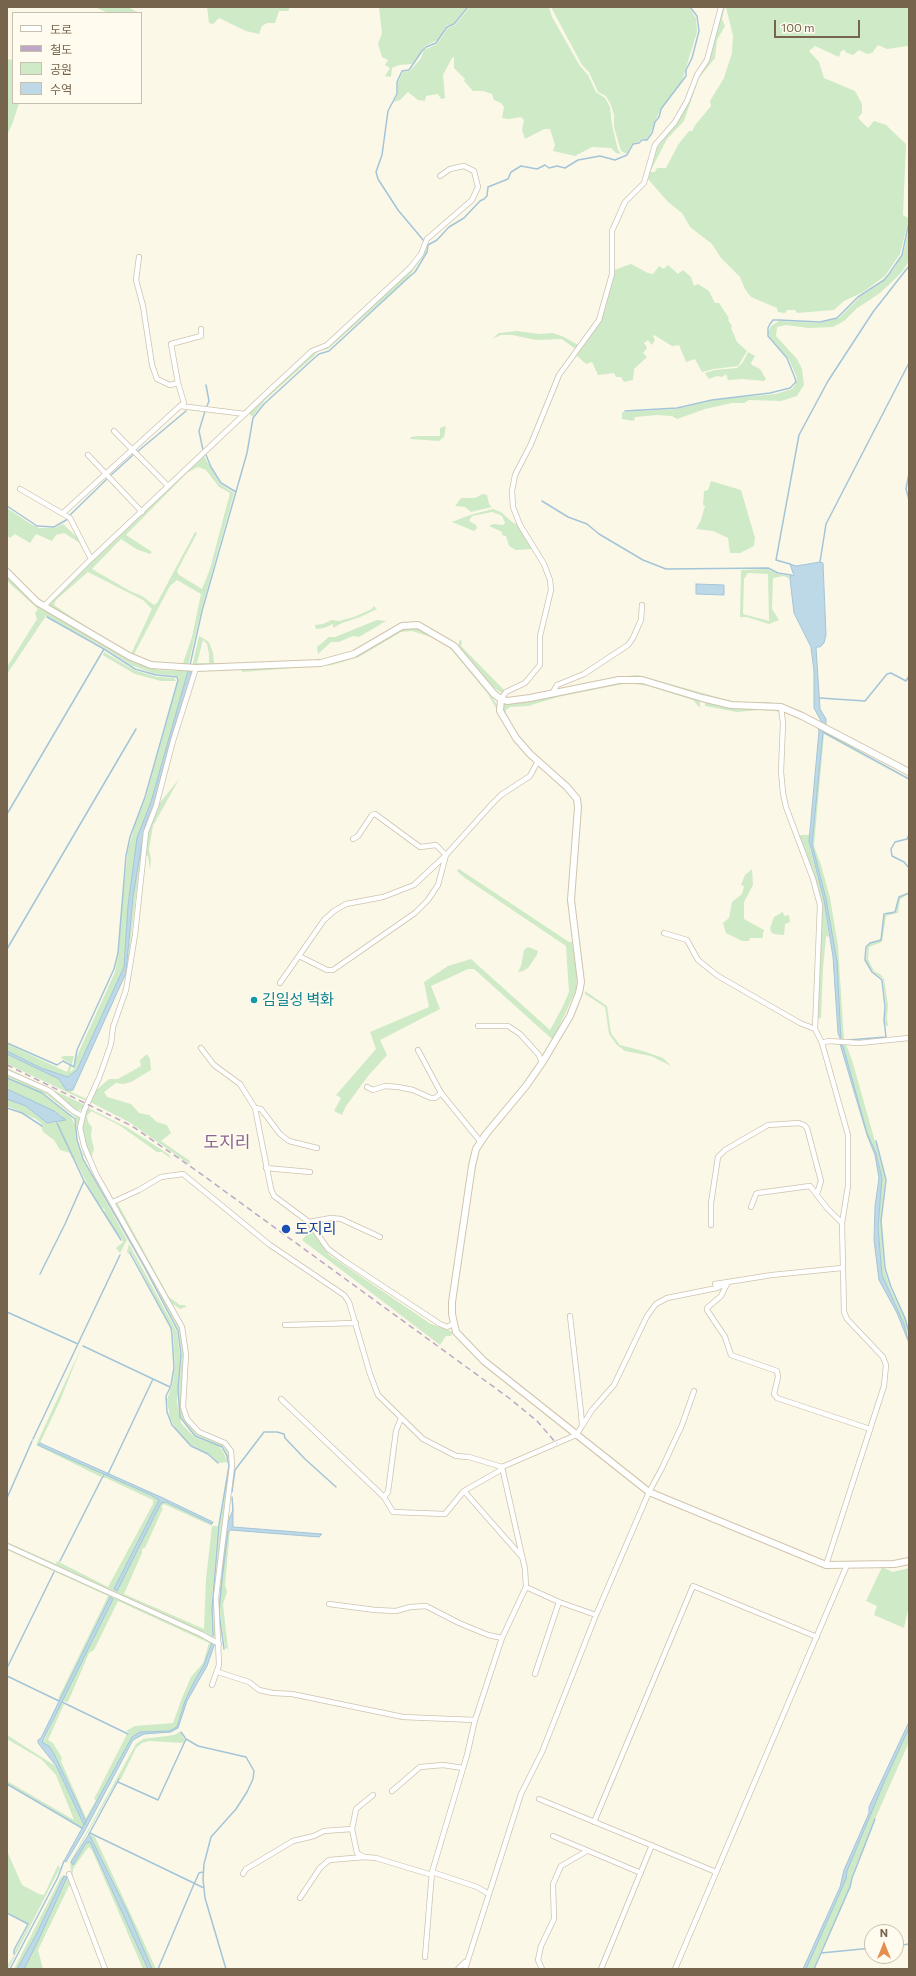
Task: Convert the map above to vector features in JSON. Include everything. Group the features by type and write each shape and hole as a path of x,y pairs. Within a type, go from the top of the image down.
{"street":[{"path":"722,7 707,60 697,74 687,101 675,122 655,146 644,183 625,202 612,231 612,274 599,320 559,375 531,444 515,475 512,491 513,507 520,525 546,568 551,590 540,636 540,665 525,683 506,692 501,699 500,706 505,721 521,746 567,787 577,800 578,807 571,900 581,973 579,993 570,1016 542,1063 526,1086 480,1141 472,1166 452,1302 453,1324 456,1332 463,1341 484,1361 649,1492 826,1565 894,1564 909,1561"},
{"path":"44,606 91,559 312,351 327,345 404,273 421,254 427,239 458,213 476,194 478,182 474,171 470,168 457,166 440,176"},
{"path":"138,257 136,280 143,306 152,364 157,379 170,385 178,383"},
{"path":"63,513 131,449 184,403 178,383 171,344 201,336 201,329"},
{"path":"180,406 244,414"},
{"path":"114,431 168,486"},
{"path":"88,455 142,512"},
{"path":"20,489 70,518 91,559"},
{"path":"7,572 37,602 139,661 163,667 196,668 313,664 328,662 362,650 402,626 418,626 454,646 494,694 501,699 512,700 552,694 634,678 652,681 702,698 731,705 781,707 802,716 909,772"},
{"path":"552,694 557,685 584,674 628,645 639,624 642,605"},
{"path":"196,668 173,741 156,806 146,832 135,935 126,990 99,1078 82,1116 80,1128 84,1146 96,1174 182,1327 186,1354 183,1407 186,1419 199,1432 225,1443 231,1452 232,1466 216,1597 219,1644 218,1672 212,1685"},
{"path":"781,707 783,722 780,772 783,793 786,807 812,878 820,905 815,1029 822,1042 848,1135 848,1186 842,1223 844,1235 842,1268 844,1312 847,1319 877,1349 883,1357 886,1365 885,1379 826,1565"},
{"path":"280,983 324,920 334,911 346,904 388,895 414,885 446,855 491,805 501,796 530,776 538,761"},
{"path":"353,840 358,836 372,815 375,814 420,847 436,845 446,855"},
{"path":"299,956 327,970 333,970 415,913 428,900 438,885 446,855"},
{"path":"664,933 687,940 698,960 718,976 800,1023 815,1029"},
{"path":"478,1026 508,1026 520,1034 539,1054 542,1063"},
{"path":"822,1042 859,1043 909,1038"},
{"path":"201,1048 214,1065 240,1084 255,1108 266,1168 274,1196 308,1222 328,1249 343,1260 440,1324 447,1327 453,1324"},
{"path":"418,1050 441,1092 480,1141"},
{"path":"7,1072 50,1091 73,1111 82,1116"},
{"path":"367,1087 373,1090 385,1086 398,1087 413,1090 431,1098 435,1098 441,1092"},
{"path":"255,1108 261,1109 280,1134 289,1141 317,1148"},
{"path":"711,1226 711,1203 718,1158 725,1150 768,1125 804,1124 807,1128 821,1181 817,1194"},
{"path":"266,1168 310,1172"},
{"path":"112,1202 139,1190 161,1177 183,1174 270,1245 344,1294 349,1302 370,1374 378,1395 423,1439 456,1456 469,1457 502,1467"},
{"path":"751,1207 756,1194 758,1193 810,1186 827,1208 842,1223"},
{"path":"308,1222 318,1219 341,1219 380,1237"},
{"path":"715,1284 772,1275 842,1268"},
{"path":"281,1399 384,1497 393,1512 440,1515 448,1512 456,1498 464,1490 498,1471 502,1467 576,1435 592,1410 614,1385 647,1316 656,1304 667,1298 717,1288 728,1282"},
{"path":"728,1282 721,1296 707,1308 707,1310 725,1337 731,1355 776,1371 778,1377 774,1394 777,1398 870,1429"},
{"path":"570,1316 582,1426"},
{"path":"285,1325 356,1323"},
{"path":"465,1969 465,1962 489,1894 521,1794 542,1752 596,1615 649,1492 680,1431 694,1391"},
{"path":"384,1497 388,1492 396,1431 401,1418"},
{"path":"425,1957 432,1874 463,1768 475,1720 502,1638 526,1587 523,1557 502,1467"},
{"path":"464,1490 523,1557"},
{"path":"7,1546 201,1634 219,1644"},
{"path":"675,1969 847,1565"},
{"path":"594,1822 693,1586 817,1637"},
{"path":"526,1587 559,1602 596,1615"},
{"path":"535,1674 559,1602"},
{"path":"329,1604 396,1611 410,1607 426,1606 459,1623 488,1635 502,1638"},
{"path":"218,1672 249,1682 259,1690 273,1693 292,1694 403,1717 475,1720"},
{"path":"392,1791 420,1768 443,1765 463,1768"},
{"path":"365,1857 357,1853 352,1829 356,1809 373,1795"},
{"path":"539,1799 716,1872"},
{"path":"242,1874 246,1869 293,1841 314,1836 324,1831 352,1829"},
{"path":"553,1836 641,1873"},
{"path":"601,1969 652,1846"},
{"path":"542,1969 538,1960 541,1946 554,1919 553,1884 561,1866 587,1851"},
{"path":"300,1898 324,1863 329,1860 365,1857 376,1858 477,1887 489,1894"},
{"path":"69,1874 105,1969"},
{"path":"458,1969 465,1962"}],"green space":[{"path":"95,7 128,7 137,12 106,12"},
{"path":"207,7 290,7 288,11 279,11 275,23 267,23 262,26 259,34 246,31 219,18 213,24 209,23"},
{"path":"379,7 467,7 452,25 447,25 438,40 425,46 412,64 399,65 392,68 391,77 385,76 390,68 385,65 388,60 382,57 378,44 382,33"},
{"path":"470,7 549,7 552,17 580,66 588,75 596,92 605,98 610,107 612,125 618,150 621,154 616,153 611,148 592,147 575,156 553,151 555,145 550,129 544,129 525,139 522,130 524,120 521,117 509,119 502,118 504,107 501,103 494,100 492,94 483,91 473,91 464,81 465,79 454,68 454,57 443,75 445,98 441,99 438,94 426,96 425,101 418,100 408,92 400,100 394,102 398,94 398,82 403,72 410,71 421,58 424,50 437,44 448,28 455,25"},
{"path":"551,7 689,7 696,18 697,32 682,81 660,110 646,140 642,139 632,144 627,154 621,151 614,127 614,115 611,105 606,96 598,92 589,72 582,65"},
{"path":"723,7 725,7 722,19 725,26 717,40 715,58 699,78 684,121 667,139 650,172 657,148 671,130 708,61"},
{"path":"726,7 909,7 908,46 887,49 878,45 872,53 867,54 859,50 853,55 844,50 841,51 839,57 815,46 809,51 819,62 824,78 855,91 862,104 862,113 858,118 868,128 874,121 886,125 906,144 903,215 908,218 909,205 909,218 900,254 885,276 863,292 844,301 834,310 797,313 795,310 787,310 785,313 778,312 777,308 751,297 745,289 740,277 721,258 712,244 690,227 682,213 668,202 648,179 650,172 655,172 657,168 666,168 678,145 689,131 692,131 711,106 710,101 724,78 732,53 733,36"},
{"path":"7,59 12,60 12,104 19,104 7,135"},
{"path":"909,228 909,261 901,273 880,293 856,309 844,321 833,327 809,328 786,325 777,327 776,336 797,359 802,369 804,385 797,396 781,401 749,400 744,403 732,403 705,409 677,419 672,416 657,415 635,417 634,421 622,419 622,412 676,409 720,399 776,394 792,389 796,384 797,378 789,359 768,333 771,326 779,321 819,323 839,318 860,297 884,281 894,269 904,251"},
{"path":"427,246 426,252 408,278 328,349 321,350 414,268"},
{"path":"631,264 653,274 659,266 664,269 668,265 678,274 683,270 691,277 694,286 698,284 709,291 715,303 719,303 729,318 728,320 732,326 731,328 737,342 747,351 738,366 702,372 695,359 686,362 679,345 672,346 654,335 655,340 652,345 648,340 644,343 647,348 643,353 647,357 634,369 633,380 624,382 621,377 616,377 614,373 598,375 592,362 586,364 575,354 598,324 614,270"},
{"path":"517,331 539,334 553,333 578,345 574,348 562,339 536,340 512,335 501,335 492,339 499,333"},
{"path":"318,350 314,356 265,400 253,416 251,416 249,412 313,352"},
{"path":"748,352 755,356 751,363 760,369 766,379 764,381 743,379 728,380 726,374 722,377 717,376 709,379 705,373 715,370 737,368 743,362"},
{"path":"446,426 444,437 439,441 410,439 411,437 418,436 440,436 440,428"},
{"path":"204,456 220,484 234,493 201,611 188,666 182,666 192,637 201,594 177,580 170,586 133,656 131,654 152,609 143,600 88,572 56,600 54,605 106,640 49,606 51,602 94,559","holes":["198,467 206,470 219,487 230,493 210,569 202,589 179,575 177,571 197,533 195,532 157,603 154,605 142,596 130,591 92,569 121,539 136,549 150,554 152,552 126,535 187,473"]},
{"path":"711,481 741,490 755,538 754,546 740,553 730,553 728,538 713,531 696,529 701,520 705,506 703,505 704,491 708,490"},
{"path":"483,494 487,495 489,504 492,507 471,512 465,507 455,506 461,498 475,498"},
{"path":"7,508 39,528 55,528 63,524 81,541 80,543 64,533 56,535 52,541 36,534 30,543 15,534 10,538 7,535"},
{"path":"493,509 501,512 512,522 520,526 532,549 516,550 509,546 506,536 502,535 502,532 489,526 493,524 503,525 505,523 502,516 498,514 492,512 472,516 469,521 476,525 477,528 474,531 452,522 470,515"},
{"path":"767,569 778,574 791,576 790,579 784,576 773,578 772,609 779,620 769,624 747,617 740,617 741,570","holes":["748,573 768,574 769,621 743,614 744,579"]},
{"path":"7,575 36,603 134,662 159,670 188,671 151,802 137,838 128,906 124,967 77,1070 69,1077 41,1068 7,1051 7,1044 67,1072 70,1063 61,1058 63,1056 74,1056 70,1072 74,1069 77,1056 115,972 119,952 120,922 128,850 135,825 146,797 179,678 177,676 155,674 131,665 105,648 46,616 7,674 7,667 37,619 35,613 38,609 7,581"},
{"path":"374,606 377,609 333,628 333,624 324,628 316,629 315,625 323,624 332,620 339,621 354,617 372,609"},
{"path":"377,620 386,621 359,637 353,636 339,642 331,642 318,654 317,647 329,637 335,637"},
{"path":"416,627 449,644 490,693 499,709 497,710 488,694 449,647 438,639 412,631 401,632 359,657 332,665 242,672 242,669 318,666 330,664 340,661 399,629"},
{"path":"199,636 209,642 213,653 214,663 216,663 214,666 192,667","holes":["203,640 207,644 209,663 197,663"]},
{"path":"460,639 462,642 461,646 505,691 503,694 491,686 458,646"},
{"path":"104,652 134,670 157,677 174,678 176,681 161,681 135,674 103,655"},
{"path":"191,671 193,671 156,802 143,836 145,826 154,804"},
{"path":"638,675 735,702 768,702 801,711 909,770 775,704 735,704 640,676 613,678 556,689 616,677"},
{"path":"621,681 635,681 700,700 700,708 693,700 648,686 628,683 558,697 528,706 510,707 506,710 506,713 518,736 515,734 502,711 502,706 507,702"},
{"path":"705,701 741,709 767,708 781,710 780,713 776,711 759,710 737,712 705,706"},
{"path":"823,732 908,780 824,734 814,846 830,898 838,946 844,1040 841,1040 837,962 826,899 812,844"},
{"path":"179,779 153,826 149,849 151,859 150,870 148,856 144,854 151,822 159,804"},
{"path":"798,835 809,835 810,849 824,900 829,937 826,936 821,1018 817,1019 822,910"},
{"path":"143,839 126,980 133,896"},
{"path":"459,869 569,942 572,942 577,976 576,990 553,1040 474,969 468,969 431,986 440,1009 380,1040 387,1055 368,1076 346,1106 342,1115 334,1111 341,1098 336,1095 376,1049 370,1032 429,1007 424,982 448,966 471,959 550,1030 562,1008 569,992 566,946 465,878 457,871"},
{"path":"752,869 753,885 744,902 744,919 764,930 763,938 750,938 749,941 742,941 726,933 723,923 729,918 732,902 742,894 744,886 741,885 745,875"},
{"path":"909,894 900,899 898,913 886,916 882,942 869,947 868,959 874,971 881,975 884,979 888,1005 888,1026 886,1026 884,1020 886,1007 883,979 874,973 866,961 867,948 870,943 881,940 884,916 888,913 895,913 899,897"},
{"path":"783,912 784,916 789,915 790,922 785,924 784,935 774,934 771,932 770,928 774,917"},
{"path":"528,947 538,951 537,955 528,968 518,972 521,966 524,950"},
{"path":"585,991 607,1006 611,1033 620,1045 663,1058 671,1066 651,1056 625,1051 617,1045 609,1034 605,1007 585,994"},
{"path":"841,1044 846,1044 852,1060 883,1170 885,1179 881,1221 884,1268 890,1288 905,1318 909,1339 904,1324 882,1275 878,1227 882,1178 876,1153 867,1133"},
{"path":"7,1054 59,1079 66,1090 73,1090 71,1092 87,1099 86,1101 7,1064"},
{"path":"147,1054 150,1059 151,1070 131,1082 123,1084 116,1083 104,1092 107,1097 131,1104 139,1113 149,1115 157,1122 167,1125 171,1133 161,1141 190,1161 189,1164 129,1122 90,1102 95,1091 109,1079 118,1079 141,1066 140,1060"},
{"path":"7,1068 85,1105 81,1110 76,1111 50,1090 7,1071"},
{"path":"7,1074 49,1094 79,1117 81,1144 75,1117 47,1095 7,1077"},
{"path":"7,1079 43,1094 70,1115 75,1125 76,1140 81,1156 127,1240 120,1253 116,1248 123,1242 122,1239 104,1212 105,1210 101,1207 91,1191 74,1158 72,1158 70,1153 60,1150 54,1140 43,1132 41,1126 43,1125 36,1119 7,1106 7,1099 26,1106 47,1123 59,1122 61,1115 7,1089"},
{"path":"88,1108 128,1128 168,1154 172,1159 162,1152 157,1152 119,1125 91,1111 87,1116 88,1122 92,1127 91,1136 94,1149 91,1159 82,1132 83,1117"},
{"path":"82,1149 129,1237 128,1239 83,1154"},
{"path":"117,1202 169,1297 180,1305 185,1305 186,1307 180,1309 171,1303 132,1236 115,1203"},
{"path":"311,1230 329,1255 431,1324 453,1332 451,1336 446,1336 440,1345 302,1240"},
{"path":"131,1241 179,1323 185,1349 183,1381 187,1422 196,1433 221,1443 229,1453 231,1466 223,1519 214,1602 216,1634 214,1637 213,1609 220,1525 230,1461 222,1447 195,1435 180,1416 179,1389 182,1355 179,1331"},
{"path":"129,1244 177,1332 180,1355 177,1403 181,1423 194,1437 218,1446 222,1450 228,1462 219,1463 209,1454 191,1445 176,1429 170,1418 167,1400 173,1382 175,1368 173,1332 131,1252 129,1254 127,1252"},
{"path":"82,1346 59,1403 39,1445 103,1473 101,1477 36,1445"},
{"path":"105,1474 151,1495 159,1500 114,1589 161,1503 166,1502 212,1524 212,1526 218,1526 211,1610 212,1636 214,1638 213,1639 7,1544 7,1542 56,1564 57,1561 108,1587 153,1504 153,1500 106,1478 102,1478","holes":["164,1504 212,1526 206,1579 204,1629 124,1594 142,1553 142,1549 145,1548 163,1508 161,1507"]},
{"path":"230,1530 225,1585 227,1592 223,1604 228,1649 225,1648 220,1612 221,1588 228,1532"},
{"path":"7,1547 214,1642 211,1643 203,1668 185,1701 177,1727 169,1731 140,1732 132,1737 83,1828 7,1783 7,1781 74,1820 56,1775 41,1759 7,1739 7,1735 57,1767 84,1825 86,1822 63,1772 49,1747 43,1743 61,1703 64,1704 48,1740 53,1743 62,1758 61,1761 86,1818 96,1800 94,1799 127,1734 129,1733 126,1731 135,1726 173,1723 191,1677 203,1663 209,1643 118,1601 94,1650 89,1653 68,1702 62,1701 113,1599 110,1597 60,1700 58,1699 108,1596 7,1550"},
{"path":"882,1567 893,1572 909,1568 909,1605 904,1628 874,1615 877,1606 866,1601"},
{"path":"909,1728 909,1742 875,1819 851,1878 850,1887 813,1969 806,1969 846,1879 847,1871 885,1780"},
{"path":"180,1732 185,1740 183,1743 149,1741 142,1743 136,1748 121,1779 118,1779 71,1862 73,1865 86,1843 90,1842 148,1969 143,1969 92,1850 89,1847 86,1850 73,1869 72,1880 70,1862 136,1744 143,1739 174,1735"},
{"path":"89,1834 95,1837 156,1969 152,1969 127,1911"},
{"path":"7,1851 22,1885 39,1894 44,1895 58,1865 60,1868 8,1969 7,1966 15,1954 15,1951 29,1924 7,1912"},
{"path":"64,1876 36,1935 17,1969 14,1969 61,1877"},
{"path":"67,1877 71,1885 69,1886 38,1950 43,1969 24,1969"}],"water":[{"path":"820,562 823,563 826,635 824,643 820,647 816,647 820,709 826,719 826,725 821,721 814,708 814,671 811,647 794,613 790,579 791,575 794,576 790,564 796,566"},
{"path":"696,584 724,585 724,595 696,594"},
{"path":"188,671 191,671 191,676 171,738 154,804 145,826 133,896 126,973 73,1090 66,1090 59,1079 7,1054 7,1051 41,1068 68,1077 77,1070 124,967 128,906 137,838 151,802"},
{"path":"818,728 823,732 812,844 826,899 837,962 841,1041 838,1033 833,957 824,900 809,841 819,731"},
{"path":"840,1044 843,1046 867,1133 876,1153 882,1178 878,1227 882,1275 904,1324 909,1343 897,1313 879,1280 874,1240 875,1206 879,1178 875,1155 867,1135"},
{"path":"7,1089 54,1111 66,1120 47,1123 26,1106 7,1099"},
{"path":"40,1443 213,1522 212,1524 166,1502 161,1503 117,1591 114,1589 159,1500 151,1495 38,1445"},
{"path":"233,1510 233,1527 322,1534 319,1537 230,1530 228,1532 221,1588 226,1526"},
{"path":"110,1597 113,1599 43,1740 43,1743 49,1746 54,1754 86,1822 84,1825 57,1767 38,1743 38,1740 41,1738"},
{"path":"212,1642 215,1643 207,1666 187,1701 178,1728 171,1732 144,1734 133,1740 84,1832 66,1862 64,1861 132,1737 140,1732 169,1731 177,1727 185,1701 204,1665"},
{"path":"909,1722 909,1728 885,1780 847,1871 846,1879 806,1969 803,1969 840,1887 844,1870 869,1813 869,1807"},
{"path":"89,1834 127,1911 152,1969 148,1969 90,1842 86,1843 73,1865 71,1862"},
{"path":"64,1876 67,1877 24,1969 17,1969 36,1935"}],"waterway":[{"path":"424,241 398,210 378,179 376,172 382,155 388,111 397,94 397,82 402,71 409,70 422,51 426,47 436,43 447,27 454,24 468,7"},
{"path":"190,665 202,611 247,453 253,418 264,404 311,361 319,354 329,351 415,272 427,252 428,245 437,240 449,227 464,218 480,201 484,199 487,196 488,187 508,179 511,172 521,166 537,169 545,165 549,168 557,166 565,168 578,160 600,156 615,160 627,155 633,144 639,143 642,140 647,140 652,133 661,109 686,76 686,70 692,58 699,31 697,16 690,7"},
{"path":"625,411 677,408 712,400 770,393 790,388 796,382 795,378 787,358 768,336 768,328 770,324 773,320 820,322 837,318 858,297 884,280 889,274 902,255 909,222"},
{"path":"790,564 776,560 799,435 828,381 873,312 909,266"},
{"path":"820,562 826,524 909,363"},
{"path":"206,385 209,401 207,406"},
{"path":"137,452 186,411"},
{"path":"203,450 199,431 205,411"},
{"path":"110,476 133,455"},
{"path":"206,455 211,467 221,483 236,492"},
{"path":"909,473 906,489 909,500"},
{"path":"70,515 107,479"},
{"path":"542,501 568,517 587,524 599,534 643,560 666,569 768,568 778,573 791,575"},
{"path":"7,506 37,526 54,527 68,519"},
{"path":"7,1043 57,1065 63,1061 74,1067 77,1050 114,969 118,953 126,856 130,837 145,797 178,680 177,677 156,675 135,669 104,649 47,617"},
{"path":"7,814 104,649"},
{"path":"820,698 865,701 887,674 891,673 906,681 909,676"},
{"path":"7,949 136,729"},
{"path":"823,732 909,779"},
{"path":"909,780 909,791"},
{"path":"909,835 907,839 895,842 891,849 892,856 904,862 909,868"},
{"path":"848,1040 886,1037 882,980 872,972 865,960 866,947 870,943 881,940 884,914 895,912 899,897 909,893"},
{"path":"897,1041 909,1040"},
{"path":"7,1078 42,1093 75,1119 77,1140 83,1159 145,1268 178,1331 181,1354 178,1389 180,1417 195,1436 222,1447 227,1456 229,1466 219,1525 212,1609 213,1636"},
{"path":"7,1108 22,1113 42,1126"},
{"path":"57,1123 84,1181 121,1240"},
{"path":"876,1141 886,1180 881,1221 885,1268 891,1287 905,1318 909,1333"},
{"path":"40,1274 65,1224 84,1181"},
{"path":"130,1253 171,1328 174,1368 171,1385 170,1387 153,1379"},
{"path":"33,1439 120,1255"},
{"path":"7,1312 78,1344"},
{"path":"83,1346 153,1379 108,1474"},
{"path":"170,1388 166,1396 167,1412 172,1425 191,1446 208,1454 218,1463"},
{"path":"232,1492 235,1470 264,1432 277,1432 284,1434 285,1438 305,1459 336,1487"},
{"path":"7,1498 32,1441"},
{"path":"60,1561 104,1474"},
{"path":"232,1497 233,1510"},
{"path":"7,1668 54,1572"},
{"path":"221,1588 219,1612 224,1649"},
{"path":"7,1676 59,1701"},
{"path":"62,1702 128,1734"},
{"path":"181,1732 186,1739 198,1746 246,1757 254,1771 253,1779 247,1792 236,1809 211,1837 204,1864 203,1879 205,1898 226,1969"},
{"path":"118,1782 158,1800 186,1739"},
{"path":"89,1834 119,1779"},
{"path":"7,1784 82,1828"},
{"path":"814,1969 850,1887 852,1878 875,1819"},
{"path":"90,1833 204,1888"},
{"path":"10,1969 58,1877 64,1861"},
{"path":"158,1969 199,1873 203,1872"},
{"path":"7,1913 28,1924 14,1950 14,1954"},
{"path":"904,1945 909,1944"},
{"path":"821,1953 864,1949"}],"railway":[{"path":"7,1065 132,1126 197,1171 509,1398 537,1421 557,1444"}],"place":[{"name":"김일성 벽화","path":"254,1000"},
{"name":"도지리","path":"286,1229"}],"district":[{"name":"도지리","path":"227,1142"}]}
